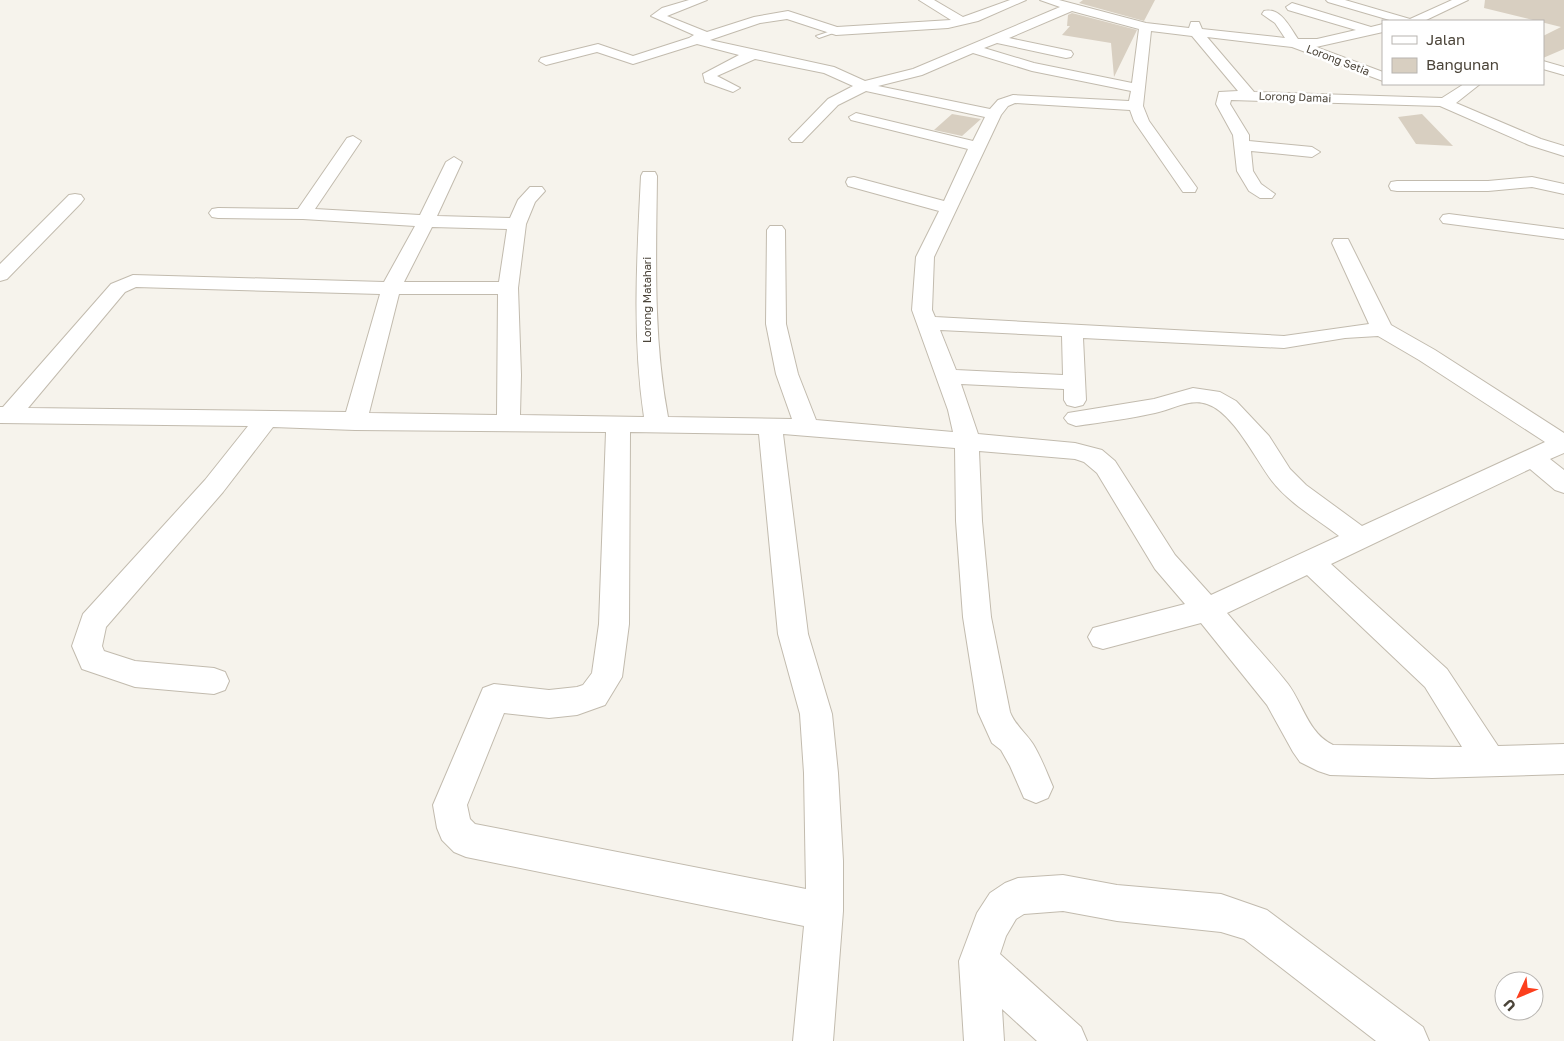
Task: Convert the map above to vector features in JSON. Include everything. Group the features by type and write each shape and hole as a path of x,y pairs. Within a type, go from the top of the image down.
{"street":[{"path":"701,0 656,16 701,38 752,56 830,71 851,78 864,86 916,100 994,114"},
{"path":"925,0 962,21"},
{"path":"757,8 778,16 803,18 836,31 948,24 962,21 1020,0"},
{"path":"1046,0 1145,27 1294,43 1317,43 1382,28"},
{"path":"1332,0 1402,20"},
{"path":"1416,20 1462,0"},
{"path":"1092,13 1104,4"},
{"path":"1292,7 1369,31"},
{"path":"797,140 834,102 864,86 886,78 917,72 1071,8"},
{"path":"1268,14 1280,21 1294,43"},
{"path":"546,62 598,48 633,60 778,16"},
{"path":"1194,17 1196,33 1249,95"},
{"path":"1145,27 1136,106 1142,122 1189,188"},
{"path":"998,39 1066,54"},
{"name":"Lorong Setia","path":"1294,43 1382,77"},
{"path":"974,49 1032,67 1137,88"},
{"path":"733,88 710,79 710,74 738,60 752,56"},
{"path":"1546,66 1564,57"},
{"path":"1546,66 1564,71"},
{"path":"1446,101 1471,85"},
{"path":"1413,88 1535,142 1564,150"},
{"name":"Lorong Damai","path":"1266,194 1255,187 1245,171 1241,135 1223,104 1223,97 1226,94 1446,101"},
{"path":"1036,787 1022,756 1012,740 1003,733 994,712 977,617 969,521 967,440 960,410 922,310 925,257 994,114 1003,103 1012,98 1136,106"},
{"path":"856,118 978,147"},
{"path":"303,214 352,141"},
{"path":"1242,145 1312,152"},
{"path":"355,422 391,288 454,162"},
{"name":"Lorong Matahari","path":"649,176 646,286 648,370 657,424"},
{"path":"854,182 950,208"},
{"path":"1396,186 1488,186 1532,182 1564,189"},
{"path":"508,423 510,375 508,288 517,224 527,200 536,191"},
{"path":"0,276 75,199"},
{"path":"218,213 303,214 517,224"},
{"path":"1449,219 1564,234"},
{"path":"776,230 776,324 787,374 807,427"},
{"path":"1341,243 1347,260 1374,309 1382,329"},
{"path":"5,415 118,288 133,281 391,288 508,288"},
{"path":"927,323 1284,342 1345,332 1382,329 1427,355 1564,443"},
{"path":"1071,330 1074,342 1075,451"},
{"path":"948,377 1075,382"},
{"path":"1076,418 1155,406 1193,395 1212,397 1228,406 1260,442 1281,475 1297,491 1360,538"},
{"path":"5,415 355,422 618,423 807,427 1075,451 1093,456 1106,467 1165,562 1278,695 1304,742 1312,751 1330,760 1361,762 1564,759"},
{"path":"214,681 135,674 93,660 88,646 93,622 214,486 266,420"},
{"path":"618,423 614,624 607,677 594,696 577,701 549,704 494,698 450,805 454,828 466,840 824,911"},
{"path":"773,426 771,432 793,634 816,714 825,861 824,911 813,1041"},
{"path":"1103,637 1207,610 1564,443"},
{"path":"1532,457 1564,484"},
{"path":"1310,561 1436,678 1489,761"},
{"path":"984,1041 978,961 990,926 1003,906 1018,896 1063,893 1117,903 1221,913 1254,923 1296,952 1409,1041"},
{"path":"978,961 1067,1041"}],"lane":[{"path":"819,36 836,31"}],"building":[{"path":"1083,0 1155,0 1144,21 1079,3"},
{"path":"1485,0 1564,0 1564,49 1544,58 1544,36 1561,27 1544,23 1544,20 1533,20 1484,8"},
{"path":"1072,13 1137,30 1114,77 1111,43 1062,35 1070,26 1067,26 1068,15"},
{"path":"952,114 981,119 962,136 934,130"},
{"path":"1422,114 1453,146 1416,144 1398,117"}]}
